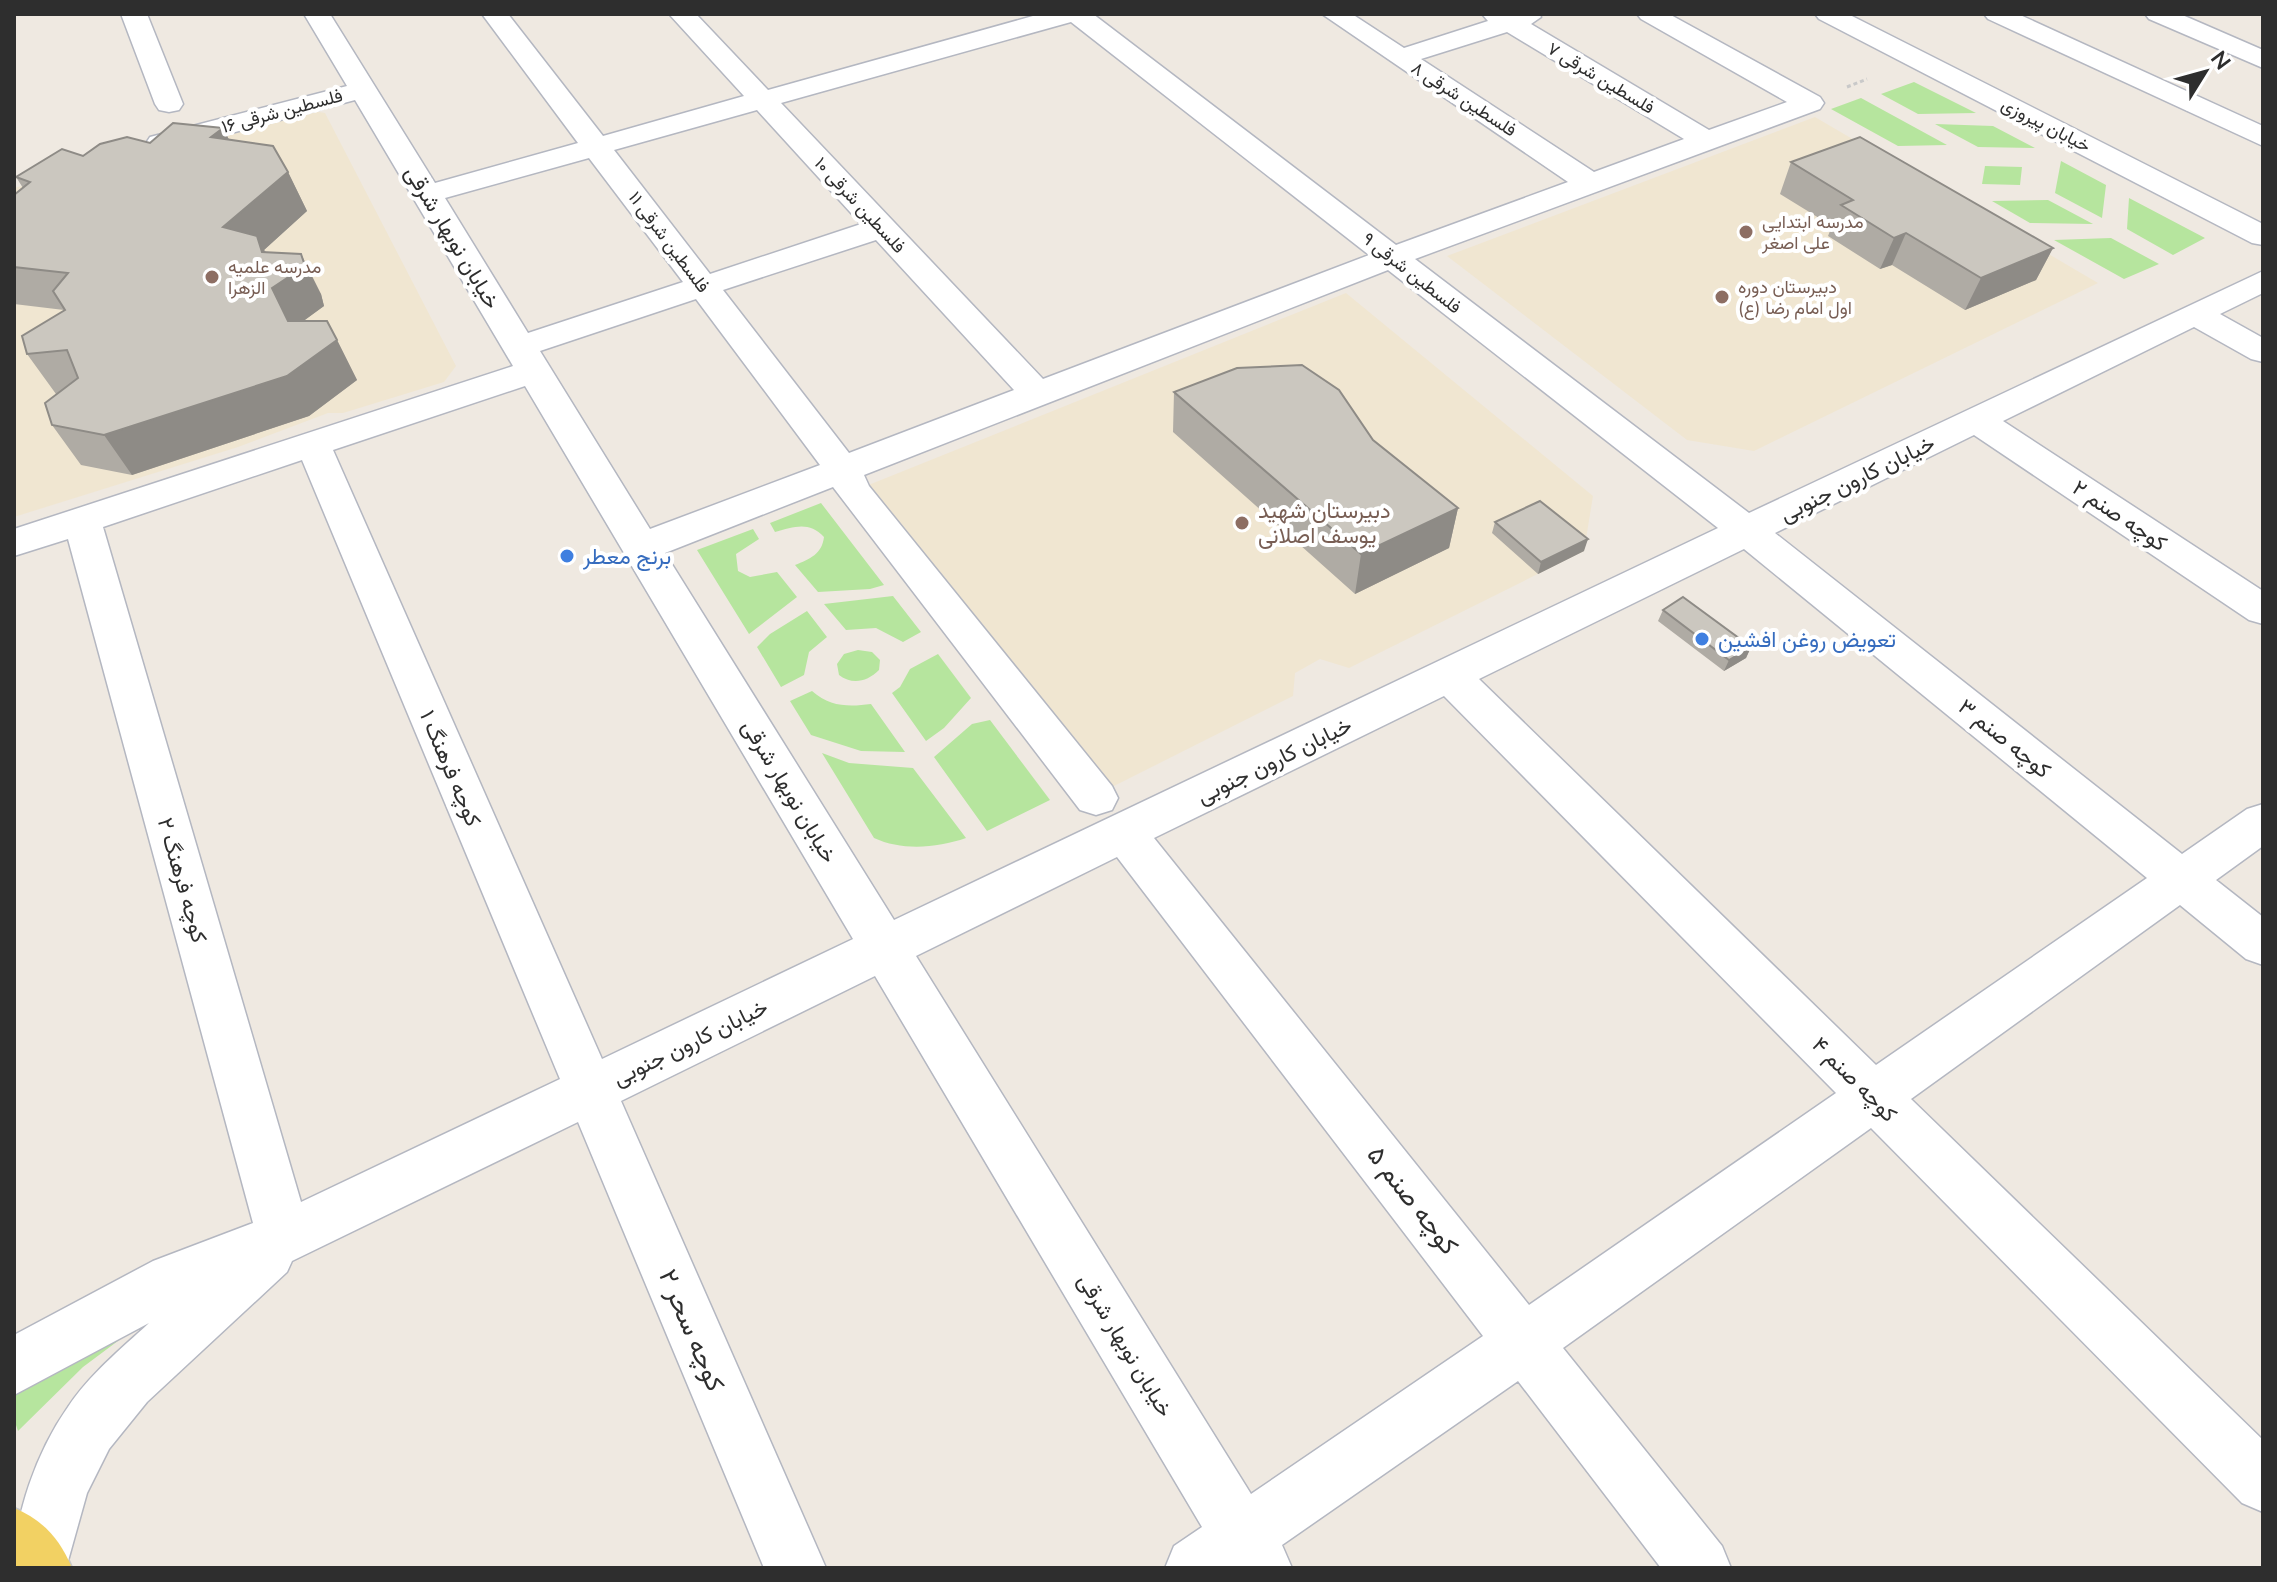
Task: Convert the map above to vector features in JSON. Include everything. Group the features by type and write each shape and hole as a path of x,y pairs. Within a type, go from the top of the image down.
{"street":[{"path":"134,14 169,104"},
{"name":"خیابان نوبهار شرقی","path":"317,14 885,948 1233,1557"},
{"name":"فلسطین شرقی ۱۱","path":"495,14 843,470 853,491 1110,815"},
{"name":"فلسطین شرقی ۱۰","path":"682,14 1038,395"},
{"path":"427,194 1069,14"},
{"name":"فلسطین شرقی ۹","path":"1077,14 1747,531"},
{"name":"فلسطین شرقی ۸","path":"1335,14 1593,185"},
{"path":"1401,57 1502,18 1538,14"},
{"path":"642,547 1392,257 1810,103 1650,14"},
{"path":"1997,14 2263,137"},
{"path":"2158,14 2263,60"},
{"name":"خیابان پیروزی","path":"1839,16 2263,236"},
{"name":"فلسطین شرقی ۷","path":"1502,18 1707,141"},
{"name":"فلسطین شرقی ۱۶","path":"137,149 363,90"},
{"path":"14,543 313,444 703,286 881,228"},
{"name":"خیابان کارون جنوبی","path":"14,1366 173,1280 284,1238 885,948 1110,815 1449,675 2263,281"},
{"path":"2195,314 2263,352"},
{"name":"کوچه صنم ۲","path":"1976,420 2263,610"},
{"name":"کوچه فرهنگ ۱","path":"313,444 589,1091"},
{"name":"کوچه فرهنگ ۲","path":"82,521 284,1238"},
{"name":"کوچه صنم ۳","path":"1747,531 2263,945"},
{"name":"کوچه صنم ۴","path":"1449,675 2263,1482"},
{"name":"کوچه صنم ۵","path":"1110,815 1700,1568"},
{"path":"1233,1557 1524,1342 2263,822"},
{"name":"کوچه سحر ۲","path":"589,1091 795,1568"},
{"name":"خیابان کارون جنوبی","path":"31,1556 59,1486 88,1428 127,1382 284,1238"}],"shaded area":[{"name":"مدرسه علمیه الزهرا","path":"312,111 325,113 456,366 444,382 343,413 328,413 238,447 14,517 14,188"},
{"name":"دبیرستان دوره اول امام رضا (ع)","path":"1815,117 2098,283 1754,451 1687,440 1447,256"},
{"name":"دبیرستان شهید یوسف اصلانی","path":"1346,293 1593,496 1584,551 1349,668 1320,659 1295,673 1293,696 1106,790 866,486"}],"green space":[{"path":"1914,82 1976,113 1918,114 1881,94"},
{"path":"1861,98 1947,145 1898,146 1831,109"},
{"path":"1935,124 1993,126 2035,148 1978,147"},
{"path":"2061,161 2106,185 2102,218 2055,193"},
{"path":"1985,166 2022,167 2020,185 1982,184"},
{"path":"2129,198 2205,238 2173,255 2127,229"},
{"path":"2048,200 2093,224 2030,223 1992,201"},
{"path":"2111,238 2159,264 2124,279 2054,240"},
{"path":"821,503 884,585 870,589 818,592 795,565 818,552 824,537 807,527 775,532 770,523"},
{"path":"753,529 759,539 736,554 738,571 750,577 777,572 797,597 749,634 697,550"},
{"path":"893,596 921,632 903,642 876,628 846,630 824,604"},
{"path":"807,611 827,637 809,652 804,675 781,687 757,647 770,634"},
{"path":"858,650 872,652 880,660 879,670 859,681 839,675 837,664 844,654"},
{"path":"938,654 971,698 944,728 926,741 892,693 900,687 910,669"},
{"path":"812,691 840,705 871,704 905,752 861,751 811,735 790,701"},
{"path":"990,720 1050,800 987,831 934,757 972,724"},
{"path":"822,753 849,763 913,768 966,838 920,847 896,845 874,838"},
{"path":"150,1317 83,1367 18,1431 14,1419 14,1383"}],"building":[{"path":"173,123 223,128 211,137 273,146 288,172 223,227 257,236 262,252 301,254 305,266 272,288 288,321 327,321 337,340 287,376 104,435 52,425 45,403 78,378 67,350 27,354 22,336 65,310 53,291 68,273 14,267 14,195 30,182 16,177 62,149 83,156 100,144 127,137 150,143"},
{"path":"1860,137 2053,248 1981,278 1906,233 1894,238 1841,205 1853,200 1791,162"},
{"path":"1302,365 1339,390 1373,440 1458,508 1361,554 1174,392 1237,368"},
{"path":"1540,501 1588,539 1541,562 1495,522"},
{"path":"1683,597 1751,647 1729,660 1663,610"}],"place":[{"name":"مدرسه ابتدایی علی اصغر","path":"1746,232"},
{"name":"مدرسه علمیه الزهرا","path":"212,277"},
{"name":"دبیرستان دوره اول امام رضا (ع)","path":"1722,297"},
{"name":"دبیرستان شهید یوسف اصلانی","path":"1242,523"},
{"name":"برنج معطر","path":"567,556"},
{"name":"تعویض روغن افشین","path":"1702,639"}]}
